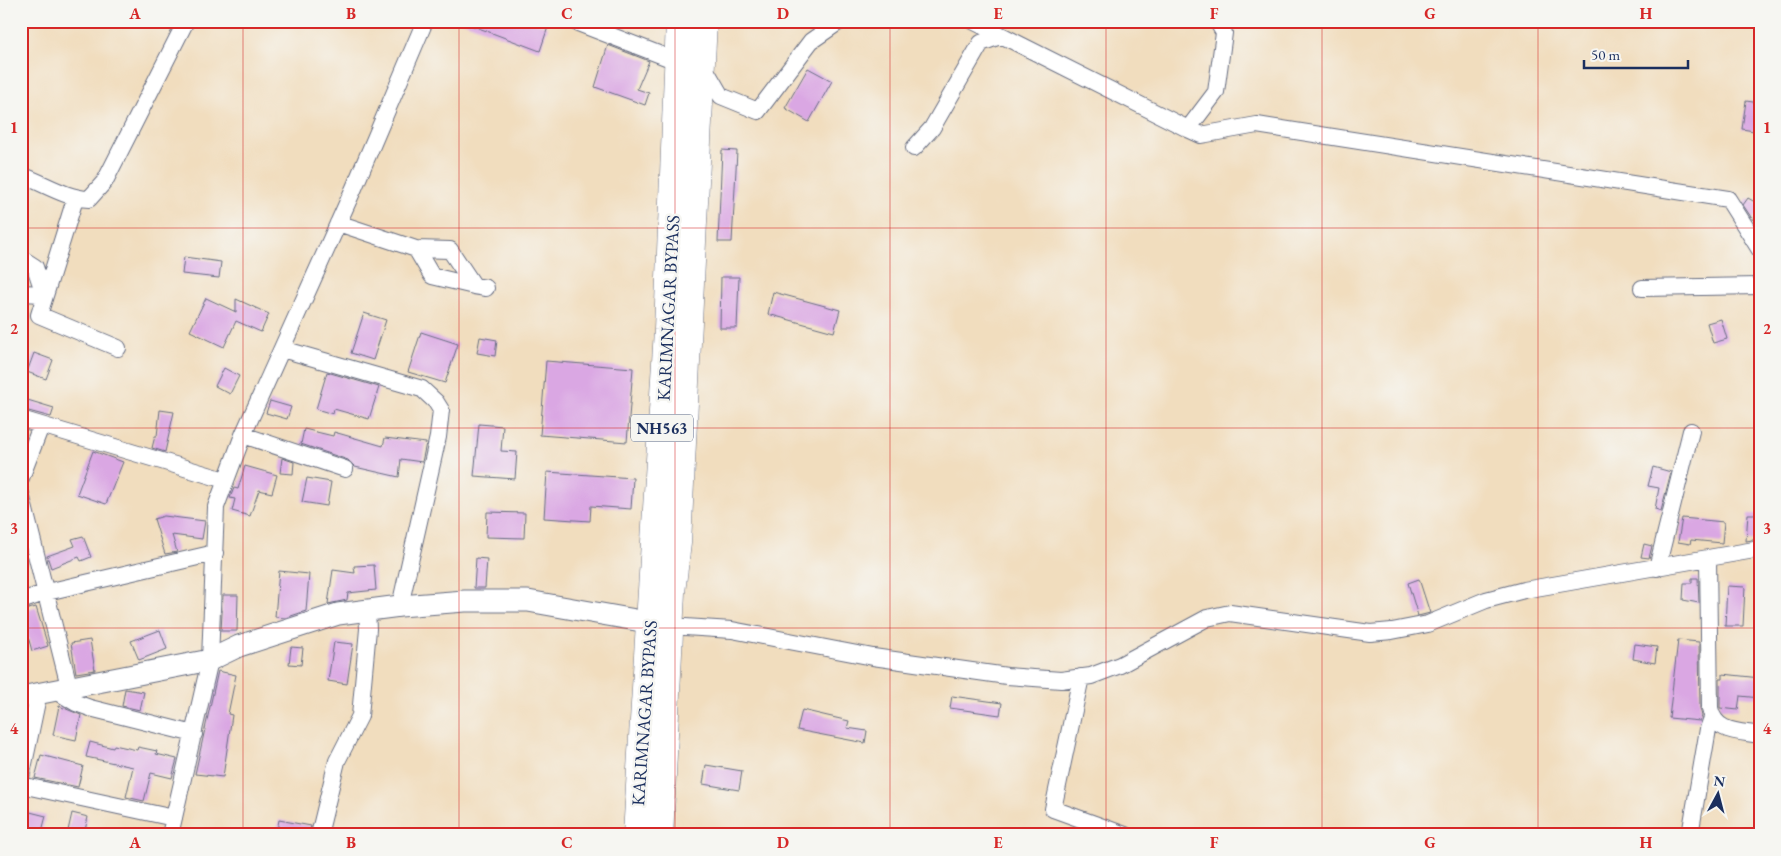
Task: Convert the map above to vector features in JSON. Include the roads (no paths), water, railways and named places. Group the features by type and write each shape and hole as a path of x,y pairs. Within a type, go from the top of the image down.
{"highway":[{"name":"KARIMNAGAR BYPASS","path":"637,835 659,625 671,592 677,543 690,62 680,21"},
{"name":"NH563","path":"690,62 703,21"},
{"name":"KARIMNAGAR BYPASS","path":"659,835 659,625 668,330 690,62"}],"street":[{"path":"21,176 43,183 75,199 89,199 105,182 186,21"},
{"path":"170,835 210,660 216,507 243,435 338,223 425,21"},
{"path":"572,21 690,62 721,96 758,111 812,41 840,21"},
{"path":"972,21 1201,135 1231,128 1257,126 1728,199 1760,250"},
{"path":"1188,129 1216,92 1224,33 1217,21"},
{"path":"914,148 932,128 981,43 1000,36"},
{"path":"75,199 39,315 118,348"},
{"path":"338,223 416,249 450,250 480,287 432,276 416,249"},
{"path":"21,258 35,267 44,294"},
{"path":"1642,288 1760,286"},
{"path":"21,293 44,294"},
{"path":"282,349 422,389 436,402 441,410 438,437 400,606"},
{"path":"21,419 225,480"},
{"path":"21,478 41,426"},
{"path":"1657,568 1690,431"},
{"path":"243,435 345,469"},
{"path":"21,494 47,592 45,691 21,778"},
{"path":"45,691 210,660 239,646 338,614 400,606 465,601 528,601 659,625 732,630 873,657 1007,676 1061,680 1081,677 1120,665 1207,618 1230,613 1336,630 1370,633 1392,631 1428,624 1486,600 1524,590 1760,549"},
{"path":"21,601 47,592 215,553"},
{"path":"1708,559 1710,708 1712,718 1716,724 1724,728 1760,735"},
{"path":"319,835 337,761 360,716 368,628 367,610"},
{"path":"1081,677 1053,809 1125,835"},
{"path":"45,691 90,708 194,734"},
{"path":"1690,835 1708,729 1712,718"},
{"path":"21,785 174,818"}]}
